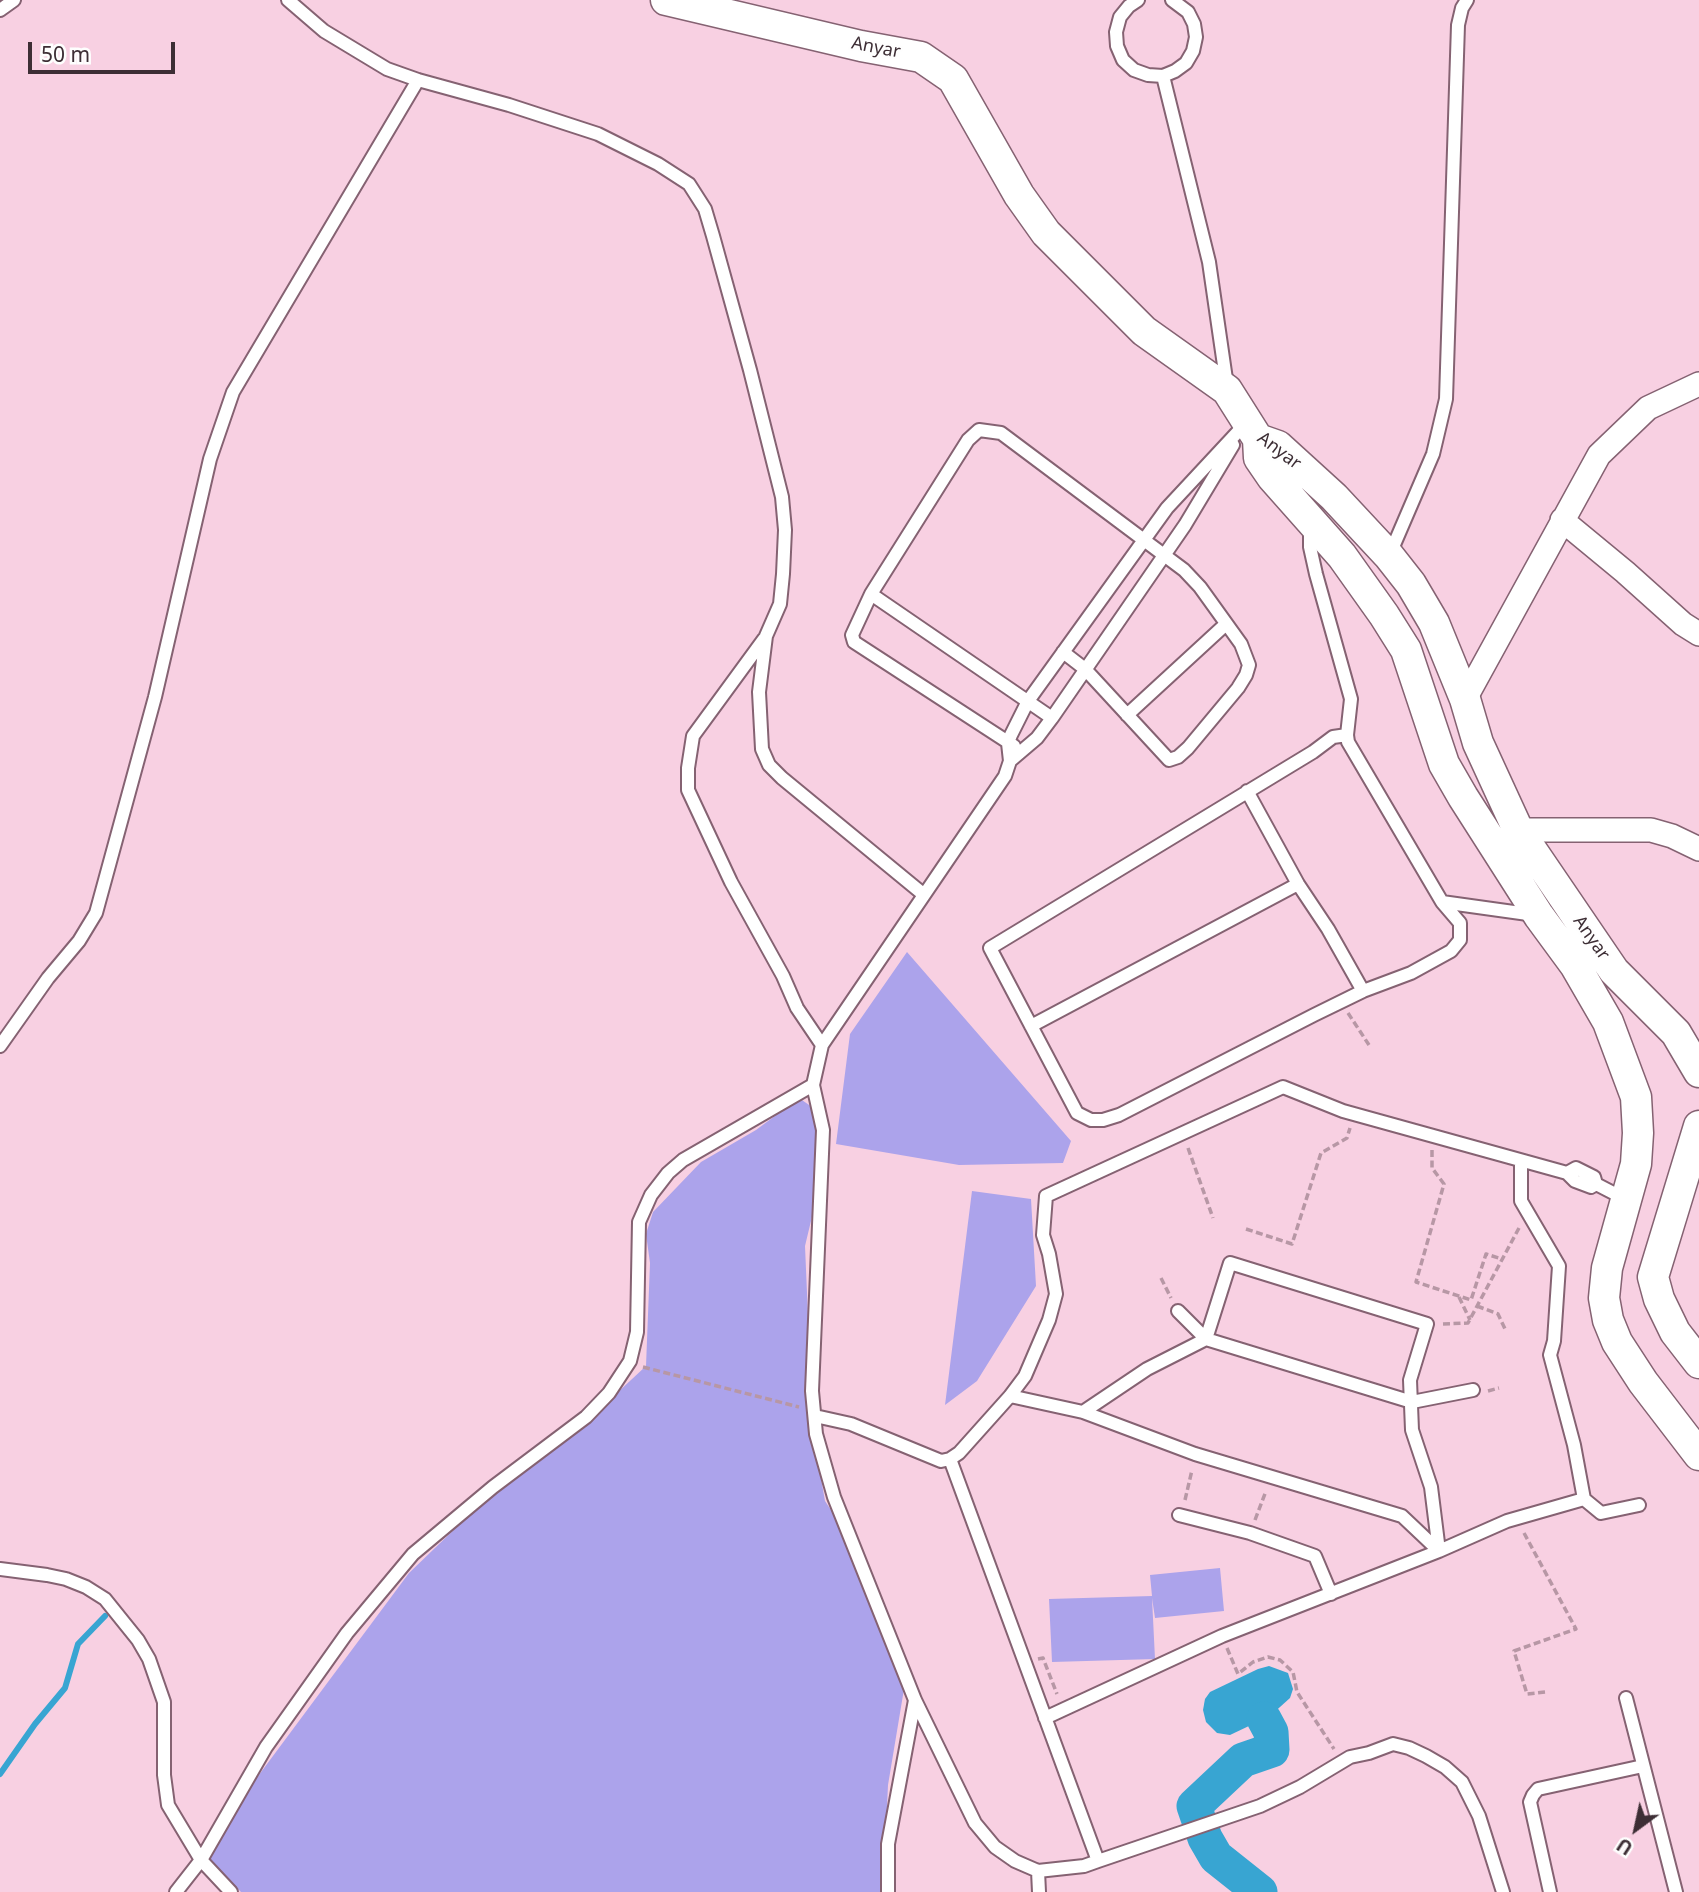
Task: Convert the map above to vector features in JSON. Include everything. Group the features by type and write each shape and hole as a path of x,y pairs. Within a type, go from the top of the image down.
{"street":[{"name":"Anyar","path":"666,0 861,46 921,57 942,69 960,89 1019,195 1046,233 1144,331 1227,390 1255,439 1310,521 1342,556 1406,650 1444,764 1462,797 1539,916 1575,965 1608,1022 1636,1097 1638,1133 1636,1164 1607,1268 1604,1298 1608,1320 1617,1342 1643,1382 1699,1455"},
{"path":"1465,699 1599,455 1648,408 1699,384"},
{"name":"Anyar","path":"1255,439 1278,446 1334,496 1411,584 1434,623 1465,699 1478,743 1518,830 1614,971 1676,1033 1699,1072"},
{"path":"1562,520 1682,624 1699,634"},
{"path":"1518,830 1651,830 1672,836 1699,849"},
{"path":"1699,1126 1653,1277 1659,1299 1675,1332 1699,1363"},
{"path":"1627,1200 1672,1215"}],"lane":[{"path":"0,10 14,0"},
{"path":"288,0 324,31 387,68 418,80 509,105 598,134 658,164 689,184 699,201 710,227 746,357 782,497 785,530 780,604 766,636 693,736 688,790 731,882 783,976 797,1008 822,1045"},
{"path":"1131,2 1120,18 1116,32 1117,46 1124,60 1134,70 1163,76 1186,62 1193,51 1196,37 1188,12 1172,0"},
{"path":"1389,556 1433,454 1446,399 1458,25 1467,0"},
{"path":"1163,76 1209,262 1227,390"},
{"path":"0,1046 48,978 79,942 96,913 155,697 210,459 233,392 418,80"},
{"path":"1023,752 854,642 852,635 871,594 968,440 979,430 1001,433 1184,570 1200,587 1241,644 1249,665 1247,675 1238,688 1188,748 1172,760 1166,758 1085,669 1063,652"},
{"path":"1255,439 1167,508 1143,540 1028,701 1008,743 1010,761 1005,776 822,1045 813,1085 823,1130 812,1391 816,1434 834,1497 915,1700 975,1823 995,1847 1014,1861 1038,1871 1084,1866 1260,1805 1290,1792 1350,1757 1393,1744 1409,1748 1445,1767 1462,1782 1479,1816 1503,1892"},
{"path":"1010,761 1037,738 1163,554 1255,439"},
{"path":"1310,521 1310,547 1350,698 1348,742 1442,902 1460,923 1460,940 1451,951 1411,973 1363,991 1119,1115 1103,1120 1091,1120 1077,1113 990,948 1333,737 1347,735"},
{"path":"871,594 1052,718"},
{"path":"1127,715 1226,624"},
{"path":"766,636 759,692 762,749 769,765 923,894"},
{"path":"1247,792 1297,884 1328,929 1363,991"},
{"path":"1031,1026 1297,884"},
{"path":"1442,902 1539,916"},
{"path":"176,1892 201,1860 266,1747 347,1633 413,1554 494,1487 586,1417 609,1393 628,1364 637,1332 639,1222 651,1195 668,1173 683,1160 813,1085"},
{"path":"815,1413 851,1424 940,1461 959,1453 1010,1396 1024,1376 1036,1352 1056,1294 1043,1235 1046,1196 1283,1087 1343,1111 1567,1173 1575,1181 1591,1187 1596,1184 1627,1200"},
{"path":"1521,1161 1521,1201 1559,1266 1555,1328 1550,1355 1574,1445 1584,1499 1601,1513 1639,1505"},
{"path":"1083,1412 1147,1369 1206,1339 1230,1263 1427,1324 1410,1380 1412,1430 1431,1486 1439,1551"},
{"path":"1178,1311 1206,1339 1412,1402 1472,1390"},
{"path":"1010,1396 1083,1412 1195,1454 1402,1516 1439,1551"},
{"path":"950,1459 1098,1861"},
{"path":"1045,1718 1222,1636 1516,1519 1584,1499"},
{"path":"1179,1515 1250,1533 1315,1556 1331,1594"},
{"path":"0,1569 47,1575 86,1587 105,1599 138,1640 149,1659 164,1702 164,1775 168,1805 201,1860 231,1892"},
{"path":"1626,1698 1676,1892"},
{"path":"888,1892 888,1843 915,1700"},
{"path":"1550,1892 1530,1802 1533,1795 1538,1789 1643,1766"},
{"path":"1038,1871 1039,1892"}],"path":[{"path":"1342,1002 1369,1045"},
{"path":"1246,1229 1292,1244 1321,1153 1347,1138"},
{"path":"1193,1159 1213,1218"},
{"path":"1432,1168 1444,1184 1416,1282 1471,1300 1486,1254 1502,1259"},
{"path":"1427,1324 1470,1320 1521,1225 1531,1218"},
{"path":"1161,1278 1178,1311"},
{"path":"1459,1297 1470,1320"},
{"path":"1477,1306 1499,1314 1506,1331"},
{"path":"628,1364 815,1413"},
{"path":"1250,1533 1271,1476"},
{"path":"1516,1519 1576,1629 1514,1651 1527,1694 1546,1692"},
{"path":"1222,1636 1238,1674 1253,1662 1268,1657 1280,1660 1293,1672 1297,1692 1342,1762"}],"shaded area":[{"path":"907,952 1071,1141 1063,1163 959,1165 836,1144 850,1034"},
{"path":"799,1098 812,1107 822,1175 805,1246 813,1433 825,1501 839,1522 904,1689 888,1785 883,1892 241,1892 209,1859 241,1799 409,1573 517,1469 572,1435 646,1366 650,1263 646,1234 653,1212 701,1162 756,1130"},
{"path":"972,1191 1031,1199 1036,1286 977,1381 945,1405"},
{"path":"1220,1568 1224,1611 1155,1618 1152,1598 1155,1659 1052,1662 1049,1599 1152,1596 1150,1575"}],"water":[{"path":"1269,1666 1288,1673 1293,1689 1290,1698 1270,1716 1230,1735 1217,1733 1206,1722 1203,1710 1205,1699 1210,1692"}],"waterway":[{"path":"0,1774 35,1724 65,1688 78,1644 105,1616"},
{"path":"1260,1892 1216,1857 1205,1838 1194,1806 1243,1760 1272,1750 1271,1732 1264,1719"}]}
